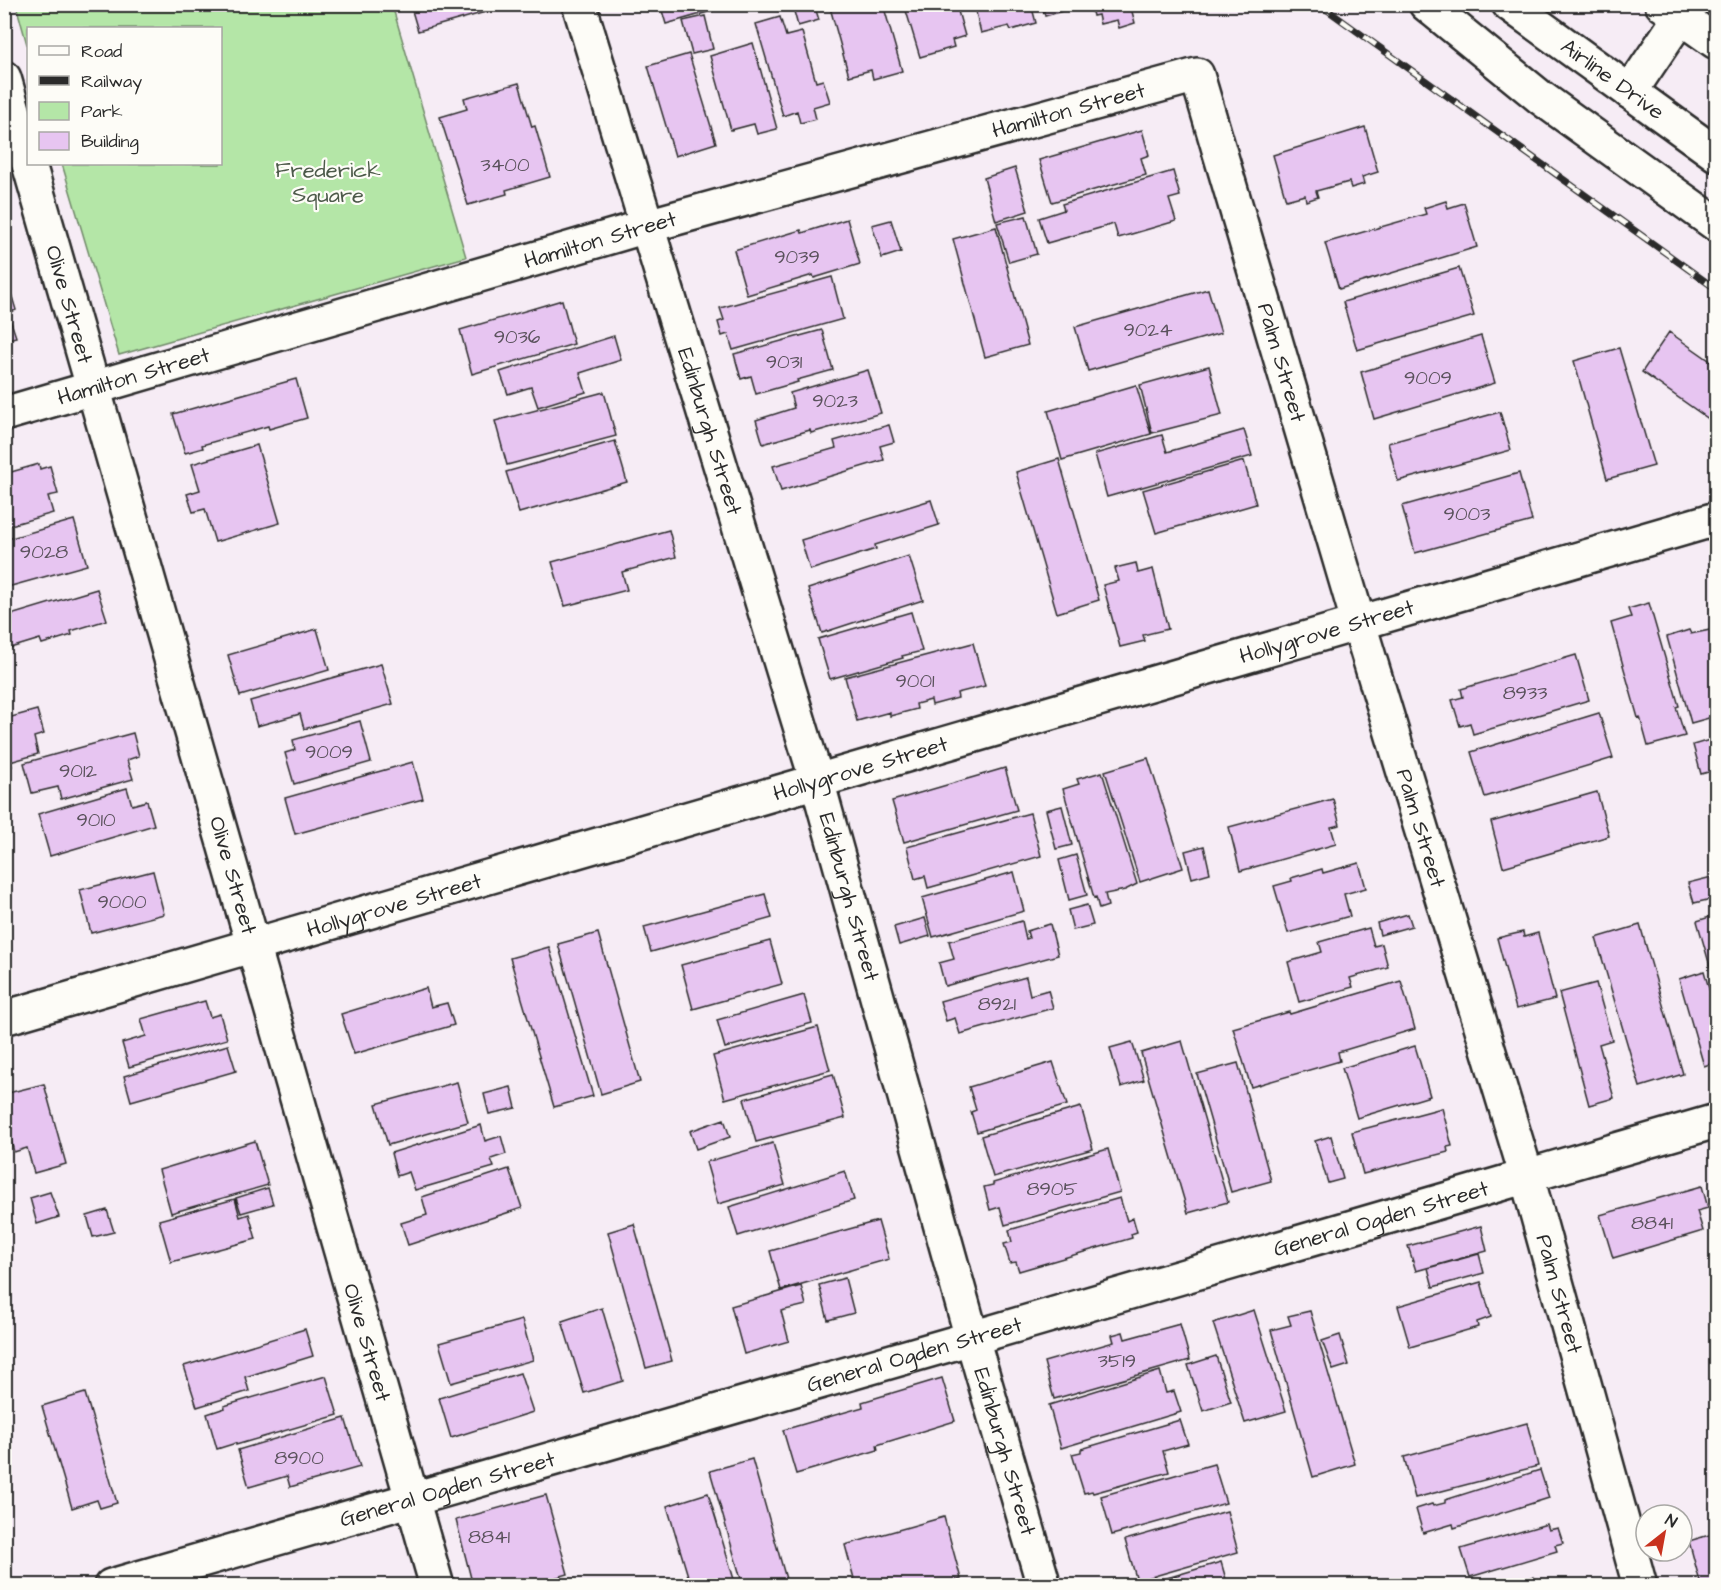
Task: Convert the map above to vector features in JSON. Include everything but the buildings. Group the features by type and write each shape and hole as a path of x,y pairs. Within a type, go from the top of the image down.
{"main road":[{"name":"Edinburgh Street","path":"579,4 817,782 972,1338 1044,1586"},
{"path":"1426,4 1540,97 1716,224"},
{"name":"Airline Drive","path":"1509,4 1716,154"},
{"path":"1630,92 1677,9 1716,42"},
{"name":"Hamilton Street","path":"4,414 647,226 1197,75"},
{"name":"Palm Street","path":"1197,75 1358,621 1527,1177 1640,1586"},
{"name":"Olive Street","path":"4,78 27,156"},
{"name":"Olive Street","path":"30,165 437,1586"},
{"name":"Hollygrove Street","path":"4,1018 817,782 1358,621 1716,519"},
{"name":"General Ogden Street","path":"111,1586 1716,1121"}],"green space":[{"name":"Frederick Square","path":"16,5 392,5 466,257 119,355 62,165 222,165 222,27 27,27 27,44"}],"railway":[{"path":"1319,4 1716,289"}]}
